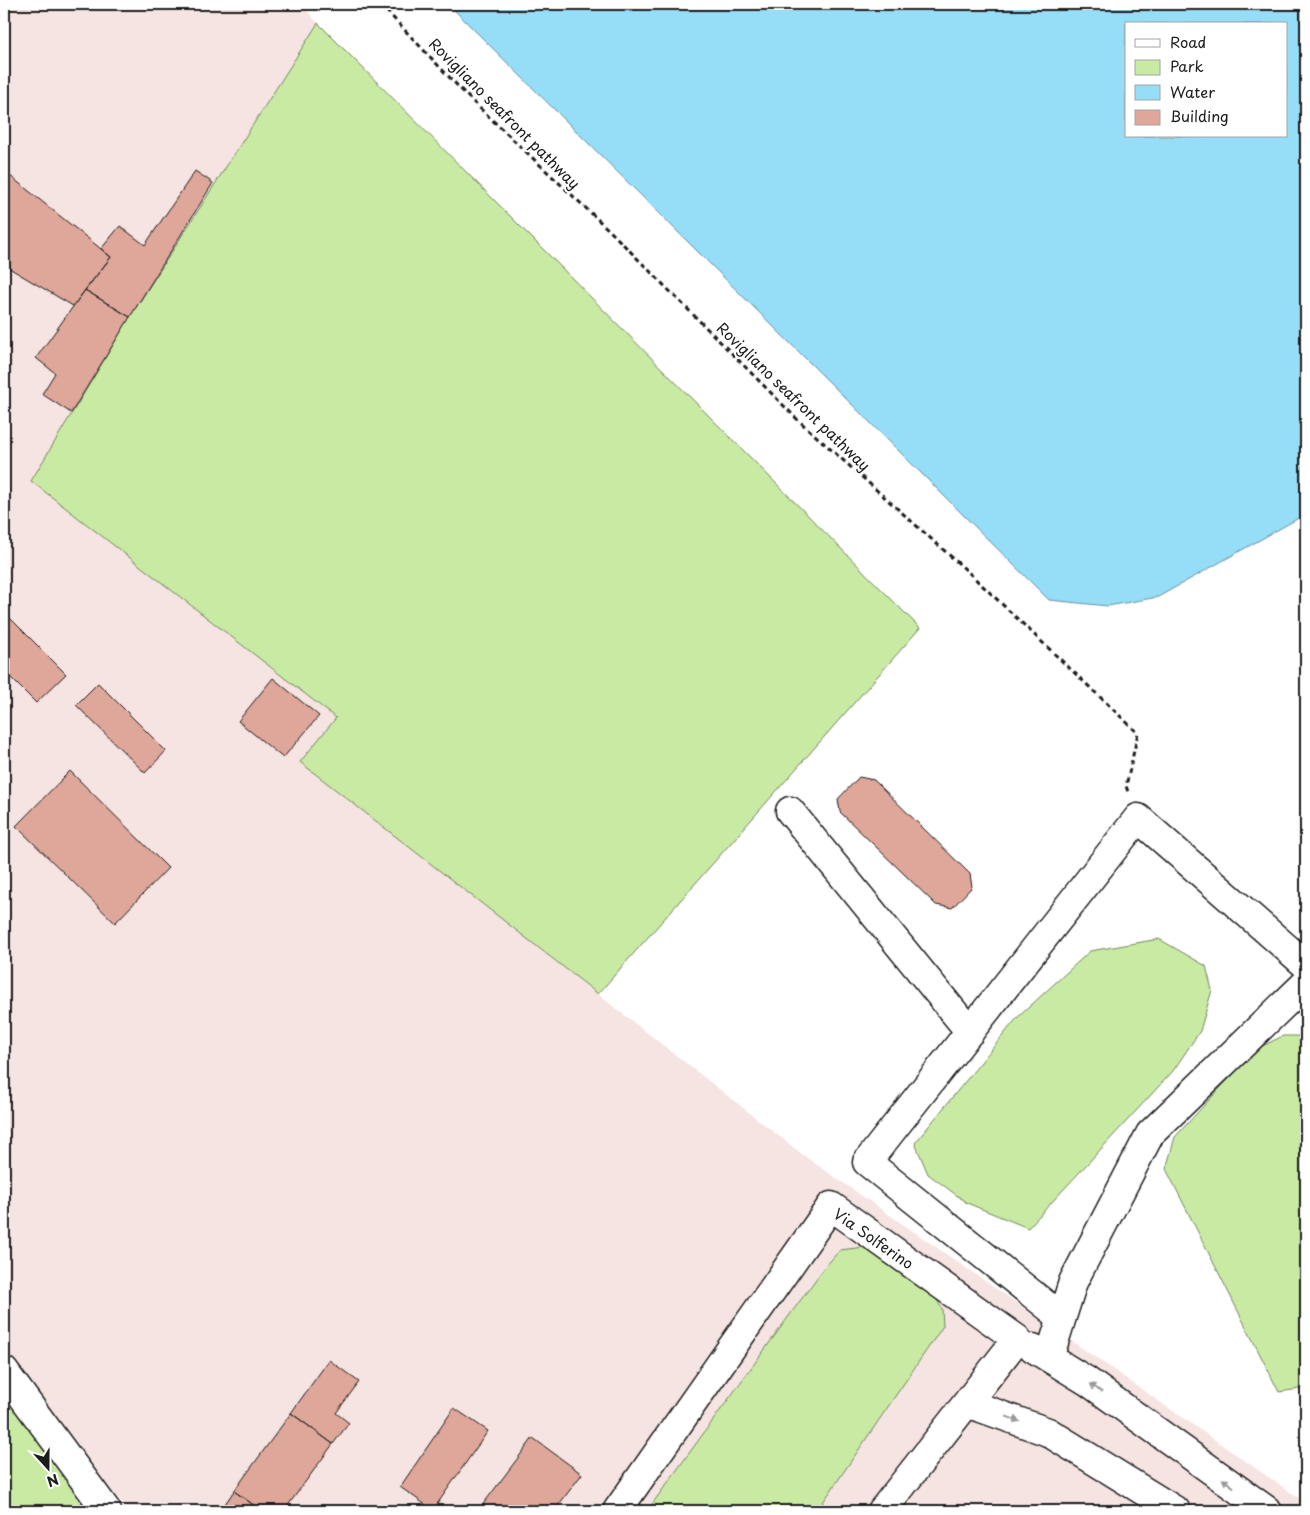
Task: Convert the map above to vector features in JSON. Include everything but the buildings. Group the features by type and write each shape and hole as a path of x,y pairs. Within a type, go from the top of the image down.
{"street":[{"path":"790,811 970,1032"},
{"path":"1061,1317 867,1162 1138,818 1306,965"},
{"path":"1049,1358 1073,1282 1150,1134 1306,983"},
{"name":"Via Solferino","path":"617,1511 831,1206 1017,1339"},
{"path":"882,1511 1017,1339 1087,1381 1268,1511"},
{"path":"4,1371 107,1511"},
{"path":"967,1403 1048,1432 1176,1511"}],"path":[{"name":"Rovigliano seafront pathway","path":"380,4 470,99 609,230 797,418 966,570 1138,733 1126,786 1138,818"}],"shaded area":[{"path":"4,4 301,4 318,23 130,317 31,481 336,718 301,762 807,1158 1306,1503 1306,1511 130,1511 114,1494 4,1347"}],"green space":[{"path":"318,23 920,628 598,994 300,762 336,718 31,481 130,317"},
{"path":"1159,939 1206,966 1212,990 1200,1031 1173,1071 1028,1228 967,1203 928,1174 915,1143 1017,1018 1090,951"},
{"path":"1283,1036 1306,1036 1306,1388 1279,1392 1166,1169 1175,1137 1256,1049"},
{"path":"865,1247 932,1291 942,1309 943,1326 817,1511 647,1511 824,1268 840,1250"},
{"path":"4,1390 90,1511 4,1511"}],"water":[{"path":"448,4 1306,4 1306,514 1158,597 1108,606 1049,600"}]}
